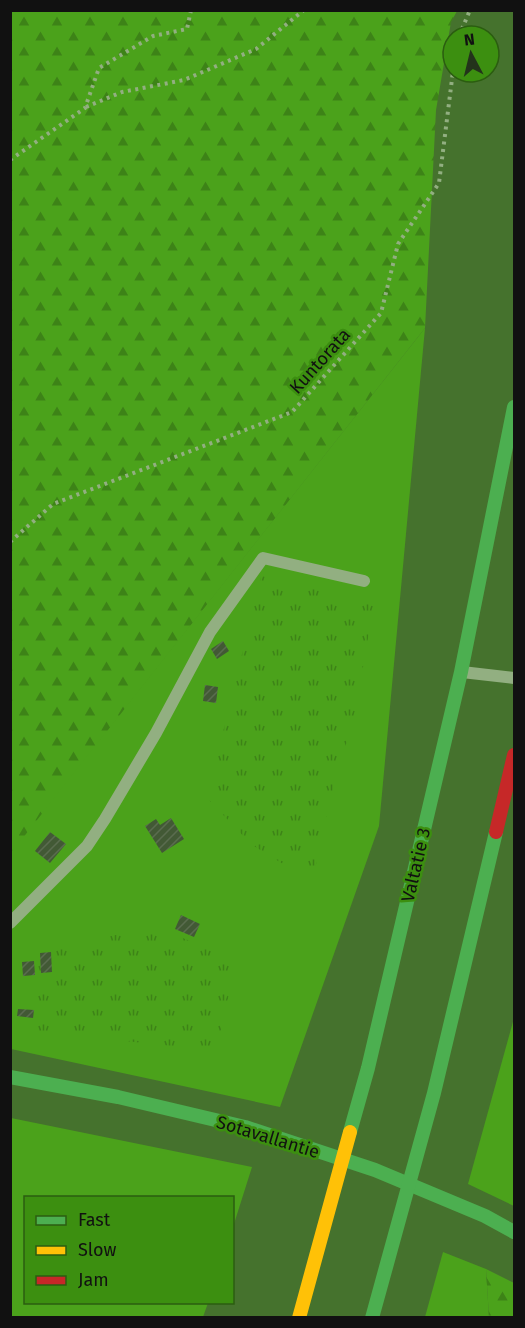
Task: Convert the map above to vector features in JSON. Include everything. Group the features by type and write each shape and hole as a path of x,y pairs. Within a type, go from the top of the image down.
{"main road":[{"name":"Valtatie 3","path":"300,1317 368,1068 461,672 514,408"},
{"path":"372,1317 434,1094 514,755"},
{"name":"Sotavallantie","path":"10,1077 118,1097 245,1127 375,1170 485,1216 514,1233"}],"lane":[{"path":"10,923 87,846 156,733 210,632 263,558 364,581"},
{"path":"461,672 514,678"}],"path":[{"path":"85,108 99,68 153,36 187,29 191,10"},
{"path":"10,160 85,108 122,92 184,80 256,49 304,10"},
{"path":"464,24 470,10"},
{"name":"Kuntorata","path":"10,542 53,504 292,412 381,313 398,244 439,183 451,84"}],"green space":[{"path":"11,10 457,11 451,24 441,24 441,81 436,110 425,328 11,853"},
{"path":"425,328 379,826 280,1107 11,1049 10,853"},
{"path":"261,576 374,603 356,708 327,813 314,874 283,864 251,844 207,798"},
{"path":"154,927 237,959 216,1051 35,1031 39,951"},
{"path":"514,1018 514,1206 468,1184"},
{"path":"11,1118 252,1167 234,1224 234,1196 24,1196 24,1304 208,1304 203,1317 11,1317"},
{"path":"443,1252 486,1269 489,1317 425,1317"},
{"path":"486,1269 514,1283 514,1317 489,1317"}],"building":[{"path":"223,641 229,651 217,659 211,649"},
{"path":"205,685 218,687 216,703 203,701"},
{"path":"171,818 184,839 162,853 145,826 156,819 160,825"},
{"path":"50,832 66,844 50,863 35,851"},
{"path":"181,915 200,924 194,937 175,929"},
{"path":"51,952 52,972 41,973 40,953"},
{"path":"34,961 35,975 23,976 22,962"},
{"path":"18,1009 34,1010 33,1018 17,1016"}],"traffic: fast":[{"path":"350,1132 368,1068 461,672 514,407"},
{"path":"372,1318 434,1093 496,832"},
{"path":"10,1077 118,1097 245,1127 375,1170 485,1216 514,1232"}],"traffic: slow":[{"path":"299,1318 350,1132"}],"traffic: jam":[{"path":"496,832 514,755"}]}
